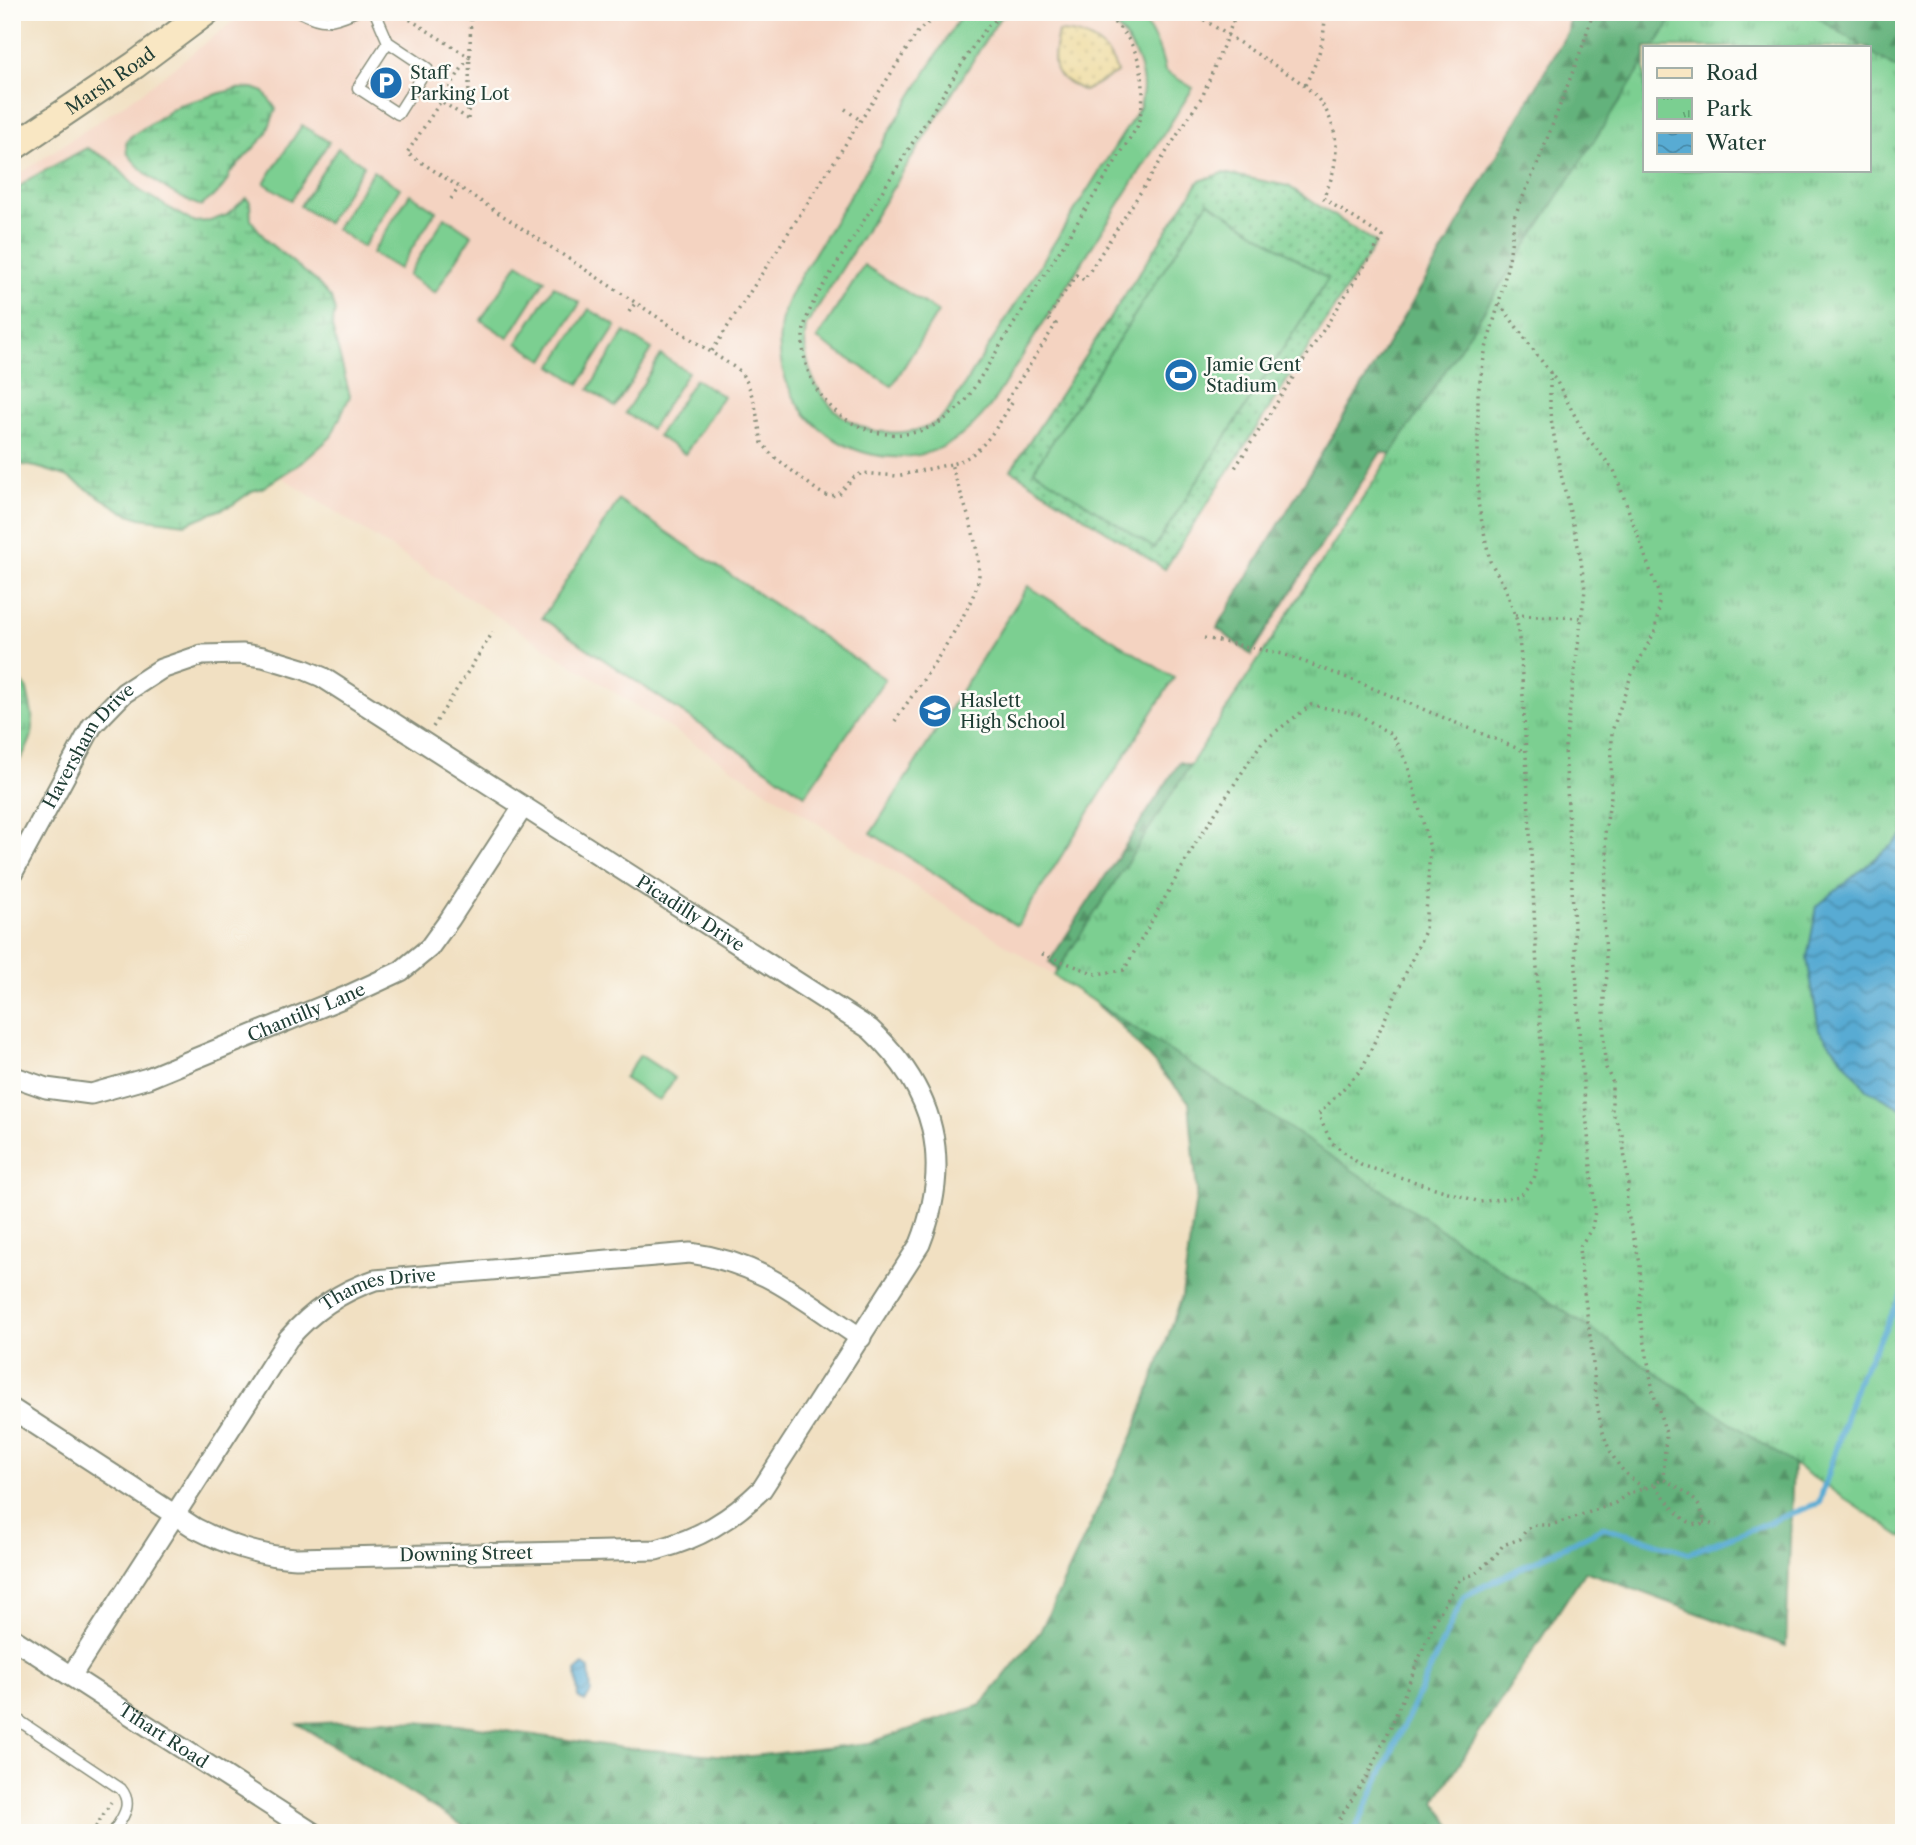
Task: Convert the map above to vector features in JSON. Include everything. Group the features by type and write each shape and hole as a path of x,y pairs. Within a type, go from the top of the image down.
{"main road":[{"name":"Marsh Road","path":"12,148 135,65 206,12"}],"street":[{"name":"Picadilly Drive","path":"202,655 242,654 263,657 303,668 322,677 870,1029 899,1059 925,1104 934,1134 937,1167 934,1201 920,1244 861,1338"},
{"name":"Haversham Drive","path":"12,874 83,741 107,709 142,680 181,661 202,655"},
{"name":"Chantilly Lane","path":"12,1076 46,1088 91,1094 148,1078 345,997 401,971 429,948 523,807"},
{"name":"Thames Drive","path":"71,1675 293,1332 327,1302 358,1286 375,1280 690,1253 730,1261 770,1277 861,1338"},
{"name":"Downing Street","path":"12,1409 174,1515 237,1548 286,1558 656,1550 705,1532 732,1516 762,1489 861,1338"},
{"name":"Tihart Road","path":"12,1638 313,1833"}],"lane":[{"path":"300,12 316,20 331,21 354,12"},
{"path":"375,12 387,42 427,68 398,114 358,88 387,42"},
{"path":"12,1716 121,1789 127,1808 113,1833"}],"path":[{"path":"398,12 469,57"},
{"path":"441,101 468,119 471,12"},
{"path":"931,12 932,20"},
{"path":"711,351 919,30 942,12"},
{"path":"1000,12 977,40 816,297 805,325 804,355 818,393 826,404 845,420 873,431 901,433 932,426 965,402 1137,127 1144,89 1138,59 1124,34 1100,12"},
{"path":"993,22 1006,12"},
{"path":"1192,12 1304,85 1316,98 1329,118 1337,146 1332,180 1323,198 1383,237 1233,471"},
{"path":"469,57 407,153 740,371 748,384 762,443 773,456 818,491 832,496 840,493 853,478 862,473 897,476 964,461 991,436 1012,403 1007,400 1056,324 1047,319 1076,275 1084,280 1203,95 1237,12"},
{"path":"1304,85 1316,64 1325,35 1325,12"},
{"path":"1042,954 1096,974 1124,970 1197,841 1262,742 1311,705 1358,714 1392,735 1407,763 1430,848 1425,931 1362,1069 1318,1115 1332,1143 1361,1165 1480,1202 1520,1196 1534,1179 1540,1152 1542,1065 1521,658 1515,615 1505,587 1490,561 1478,503 1478,393 1485,352 1509,259 1515,215 1537,165 1593,12"},
{"path":"845,110 860,120"},
{"path":"451,199 459,187"},
{"path":"629,312 636,302"},
{"path":"1342,1833 1340,1818 1367,1776 1390,1729 1435,1620 1460,1579 1475,1574 1503,1545 1520,1539 1527,1529 1536,1525 1551,1525 1615,1503 1638,1489 1654,1485 1662,1479 1667,1448 1666,1433 1653,1392 1639,1308 1640,1263 1626,1207 1628,1183 1622,1135 1612,1111 1612,1081 1606,1068 1604,1051 1604,993 1607,976 1603,900 1608,862 1605,833 1611,796 1612,731 1631,676 1655,631 1659,607 1658,592 1614,470 1586,435 1550,371 1499,303"},
{"path":"1550,371 1550,413 1585,590 1565,747 1580,1048 1595,1211 1592,1228 1579,1248 1600,1422 1614,1458 1632,1481 1646,1488"},
{"path":"895,721 968,608 978,582 978,562 972,531 951,464"},
{"path":"1515,615 1581,618"},
{"path":"424,741 493,632"},
{"path":"1204,638 1283,654 1526,752"},
{"path":"1662,1479 1687,1493 1698,1504 1703,1513 1703,1522"},
{"path":"1654,1485 1685,1520 1695,1525 1701,1525 1703,1522 1717,1525"},
{"path":"92,1833 112,1801"}],"shaded area":[{"name":"Haslett High School","path":"245,12 1677,12 1643,46 1643,65 1054,976 12,303 12,179 141,93"}],"green space":[{"path":"963,12 1009,12 999,19 806,326 805,347 809,368 817,387 843,417 861,427 881,432 909,431 932,424 946,414 1140,107 1142,79 1134,52 1118,29 1096,12 1135,12 1154,39 1165,71 1193,88 991,405 952,442 922,454 891,457 861,451 833,438 810,419 792,394 782,365 782,319 797,282"},
{"path":"1570,12 1904,12 1904,184 1794,1438 1786,1646 1585,1571 1435,1801 1456,1833 475,1833 298,1724 384,1720 472,1726 624,1748 743,1757 869,1743 981,1705 1040,1632 1136,1428 1182,1296 1197,1191 1189,1102 1119,1024 1049,962 1180,762 1258,789 1496,469 1381,452 1251,655 1217,628 1437,261 1568,31"},
{"path":"1677,12 1809,12 1861,46 1655,46"},
{"path":"1870,52 1904,73 1904,1538 1283,1124 1054,976 1643,65 1643,172 1870,172"},
{"path":"253,88 264,92 276,109 266,135 230,173 218,192 201,206 160,185 127,153 126,143 130,137 179,105 235,89"},
{"path":"302,125 329,142 291,200 264,183"},
{"path":"87,148 110,160 139,190 193,222 210,221 227,215 246,198 250,202 251,220 268,242 316,281 331,298 335,311 332,327 350,396 331,437 304,461 262,488 252,491 232,505 185,524 140,518 124,512 66,476 12,463 12,194 29,179"},
{"path":"338,148 364,165 327,223 300,206"},
{"path":"373,171 400,188 363,247 336,229"},
{"name":"Jamie Gent Stadium","path":"1223,173 1288,186 1376,243 1165,569 1011,470 1199,181"},
{"path":"410,194 436,211 399,269 372,253"},
{"name":"Jamie Gent Stadium","path":"1208,202 1328,279 1154,548 1034,470"},
{"path":"445,217 472,235 435,293 408,275"},
{"path":"518,263 545,280 508,338 481,320"},
{"path":"864,265 938,312 892,386 817,339"},
{"path":"554,286 580,303 544,360 517,343"},
{"path":"589,309 616,326 579,384 552,366"},
{"path":"625,332 652,349 615,407 589,389"},
{"path":"661,355 688,372 651,429 625,413"},
{"path":"695,379 723,396 685,454 658,436"},
{"path":"619,500 885,679 805,795 542,618"},
{"path":"1028,586 1174,678 1017,926 871,833"},
{"path":"12,677 26,686 33,723 27,748 12,772"},
{"path":"640,1055 675,1078 659,1101 624,1078"}],"sand":[{"path":"1058,32 1078,34 1095,42 1109,55 1117,73 1084,91 1065,80 1059,75 1054,62"}],"water":[{"path":"1904,835 1904,1110 1867,1089 1819,1030 1807,958 1817,906"},
{"path":"583,1665 589,1669 591,1692 585,1702 578,1697 576,1671"}],"waterway":[{"path":"1354,1833 1464,1596 1604,1527 1689,1553 1819,1503 1857,1382 1904,1292"}],"place":[{"name":"Staff Parking Lot","path":"386,83"},
{"name":"Jamie Gent Stadium","path":"1181,375"},
{"name":"Haslett High School","path":"935,711"}]}
